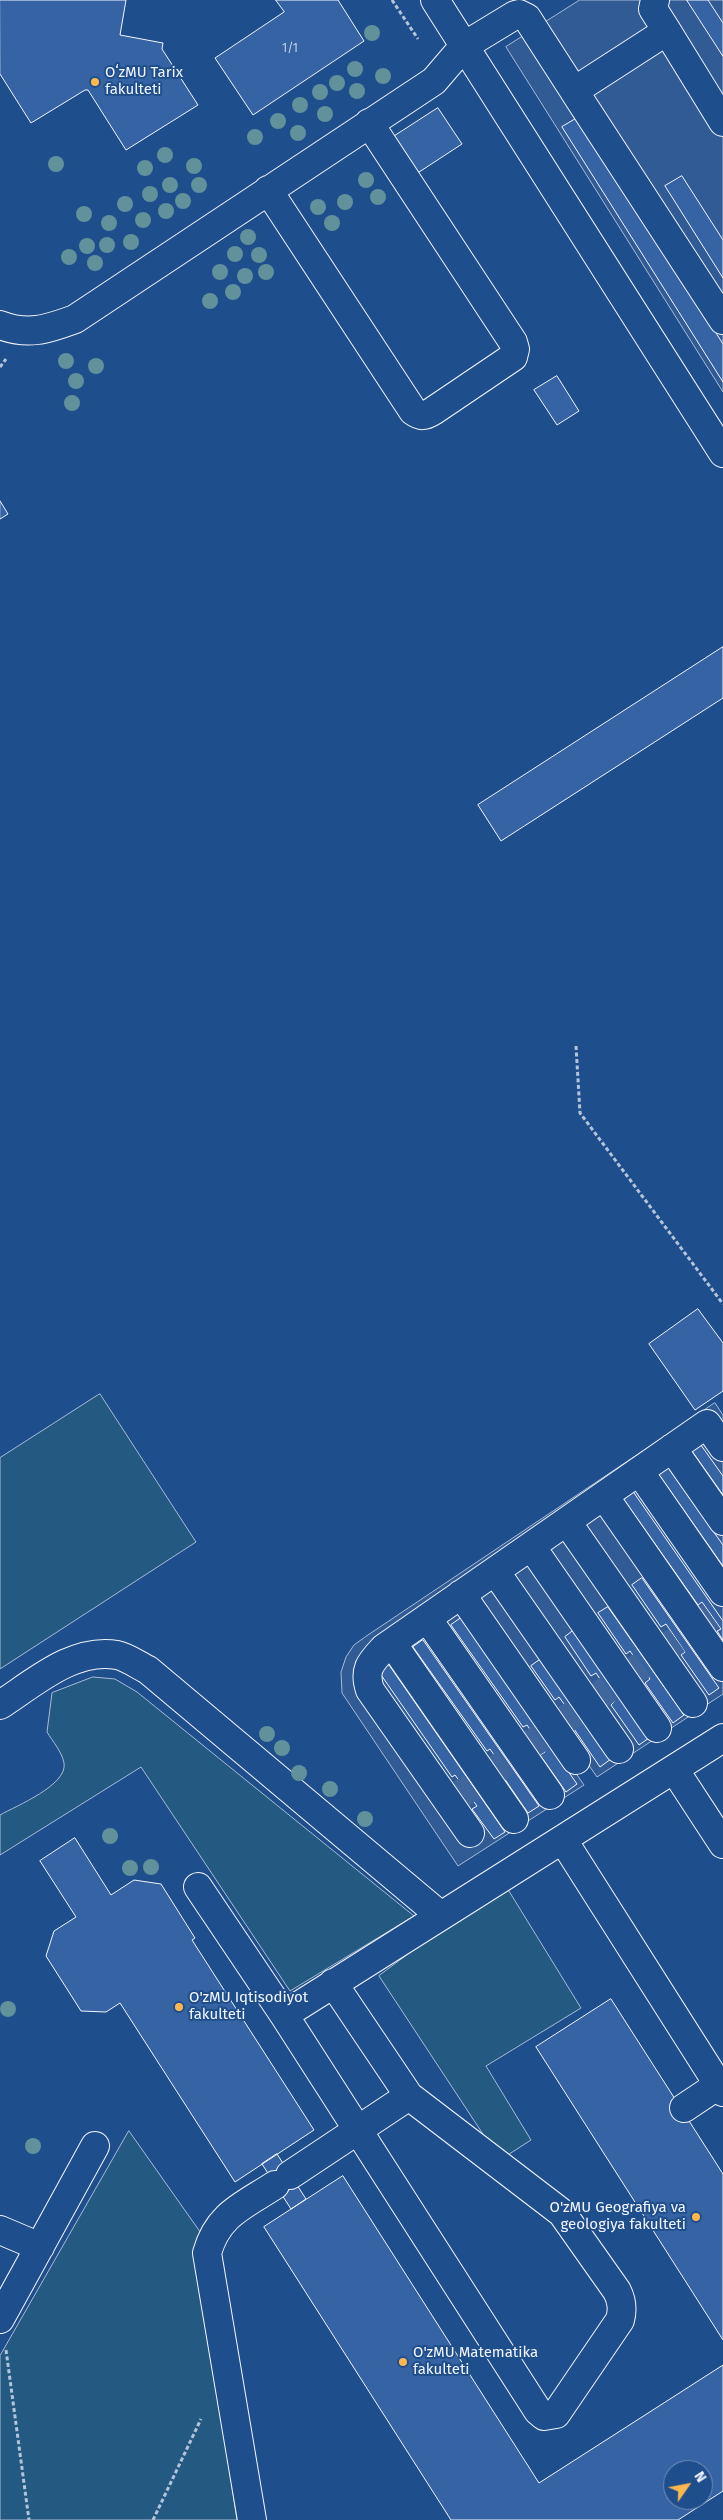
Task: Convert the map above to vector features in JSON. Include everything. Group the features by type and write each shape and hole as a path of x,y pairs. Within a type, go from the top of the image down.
{"lane":[{"path":"435,0 723,453"},
{"path":"655,0 653,10 723,122"},
{"path":"0,326 14,331 40,331 76,319 434,80 464,46 515,15 524,15 723,320"},
{"path":"574,91 666,31"},
{"path":"268,190 413,411 418,415 425,416 433,411 513,357 515,349 513,342 369,123"},
{"path":"470,1833 370,1690 366,1678 368,1668 374,1658 461,1594 707,1424 723,1446"},
{"path":"672,1448 723,1521"},
{"path":"640,1471 723,1592"},
{"path":"604,1496 723,1667"},
{"path":"567,1522 693,1703"},
{"path":"531,1546 657,1728"},
{"path":"495,1571 619,1749"},
{"path":"461,1594 576,1760"},
{"path":"427,1618 550,1795"},
{"path":"392,1643 514,1819"},
{"path":"0,1705 72,1661 94,1653 118,1655 148,1670 442,1916"},
{"path":"284,2015 723,1738"},
{"path":"674,1769 723,1844"},
{"path":"563,1840 722,2087 684,2108"},
{"path":"198,1887 358,2129 538,2411 544,2416 556,2414 620,2320 622,2300 562,2213 409,2096 333,1983"},
{"path":"252,2520 207,2254 212,2237 219,2224 230,2214 409,2096"},
{"path":"1,2318 94,2146"},
{"path":"0,2230 40,2247"}],"path":[{"path":"576,1046 580,1113 723,1304"},
{"path":"1,2318 29,2520"},
{"path":"153,2520 205,2412"}],"shaded area":[{"path":"580,0 723,0 723,392 506,47"},
{"path":"100,1394 196,1542 0,1669 0,1458"},
{"path":"715,1403 723,1415 723,1694 597,1777 588,1764 575,1772 584,1785 458,1866 342,1693 341,1672 346,1657 354,1645 365,1637"},
{"path":"93,1677 115,1679 137,1692 414,1916 290,1991 141,1767 0,1855 0,1815 40,1794 58,1779 63,1771 64,1763 61,1755 47,1732 52,1693"},
{"path":"504,1883 581,2008 486,2066 531,2140 500,2160 379,1976"},
{"path":"129,2131 203,2236 200,2276 237,2520 0,2520 0,2356"}],"building":[{"name":"OʻzMU Tarix fakulteti","path":"0,0 126,0 120,35 163,43 162,49 198,105 126,150 88,90 85,90 31,123 0,74"},
{"name":"OʻzMU Tarix fakulteti","path":"276,0 338,0 364,41 253,115 215,58 284,12"},
{"path":"687,0 708,0 723,23 723,56"},
{"path":"438,108 462,144 413,176 390,139"},
{"path":"579,117 723,344 723,382 562,127"},
{"path":"682,176 723,240 723,278 665,186"},
{"path":"557,376 579,411 557,425 534,390"},
{"path":"0,501 8,514 0,519"},
{"path":"723,647 723,698 501,841 478,805"},
{"path":"698,1309 723,1343 723,1391 695,1410 649,1344"},
{"path":"698,1441 723,1476 723,1495 689,1447"},
{"path":"667,1466 723,1545 723,1566 657,1472"},
{"path":"632,1490 723,1621 723,1640 717,1631 721,1629 702,1602 698,1605 622,1497"},
{"path":"642,1578 719,1688 709,1695 681,1655 685,1652 666,1624 661,1627 632,1585"},
{"path":"608,1607 684,1715 673,1723 645,1683 650,1679 630,1651 626,1654 598,1613"},
{"path":"461,1618 577,1784 566,1792 540,1755 545,1752 527,1725 523,1727 451,1625"},
{"path":"574,1630 649,1738 639,1745 611,1705 615,1701 596,1673 591,1676 565,1637"},
{"path":"423,1640 539,1806 528,1813 504,1778 508,1775 490,1749 487,1751 413,1647"},
{"path":"541,1659 611,1759 600,1767 574,1729 579,1725 559,1697 555,1700 531,1666"},
{"path":"389,1665 505,1832 494,1839 472,1809 477,1806 455,1775 452,1777 379,1672"},
{"name":"O'zMU Iqtisodiyot fakulteti","path":"75,1838 111,1895 134,1880 161,1884 195,1938 192,1940 314,2130 235,2182 120,2003 106,2012 81,2011 46,1956 54,1931 76,1917 40,1861"},
{"path":"611,1999 723,2174 723,2340 536,2047"},
{"path":"277,2154 306,2199 291,2209 262,2164"},
{"path":"343,2176 539,2483 723,2365 723,2491 713,2497 713,2460 663,2460 663,2510 694,2510 678,2520 451,2520 264,2227"}],"tunnel":[{"path":"449,1803 723,1607"}],"place":[{"name":"OʻzMU Tarix fakulteti","path":"95,82"},
{"name":"O'zMU Iqtisodiyot fakulteti","path":"179,2007"},
{"name":"O'zMU Geografiya va geologiya fakulteti","path":"696,2217"},
{"name":"O'zMU Matematika fakulteti","path":"403,2362"}]}
